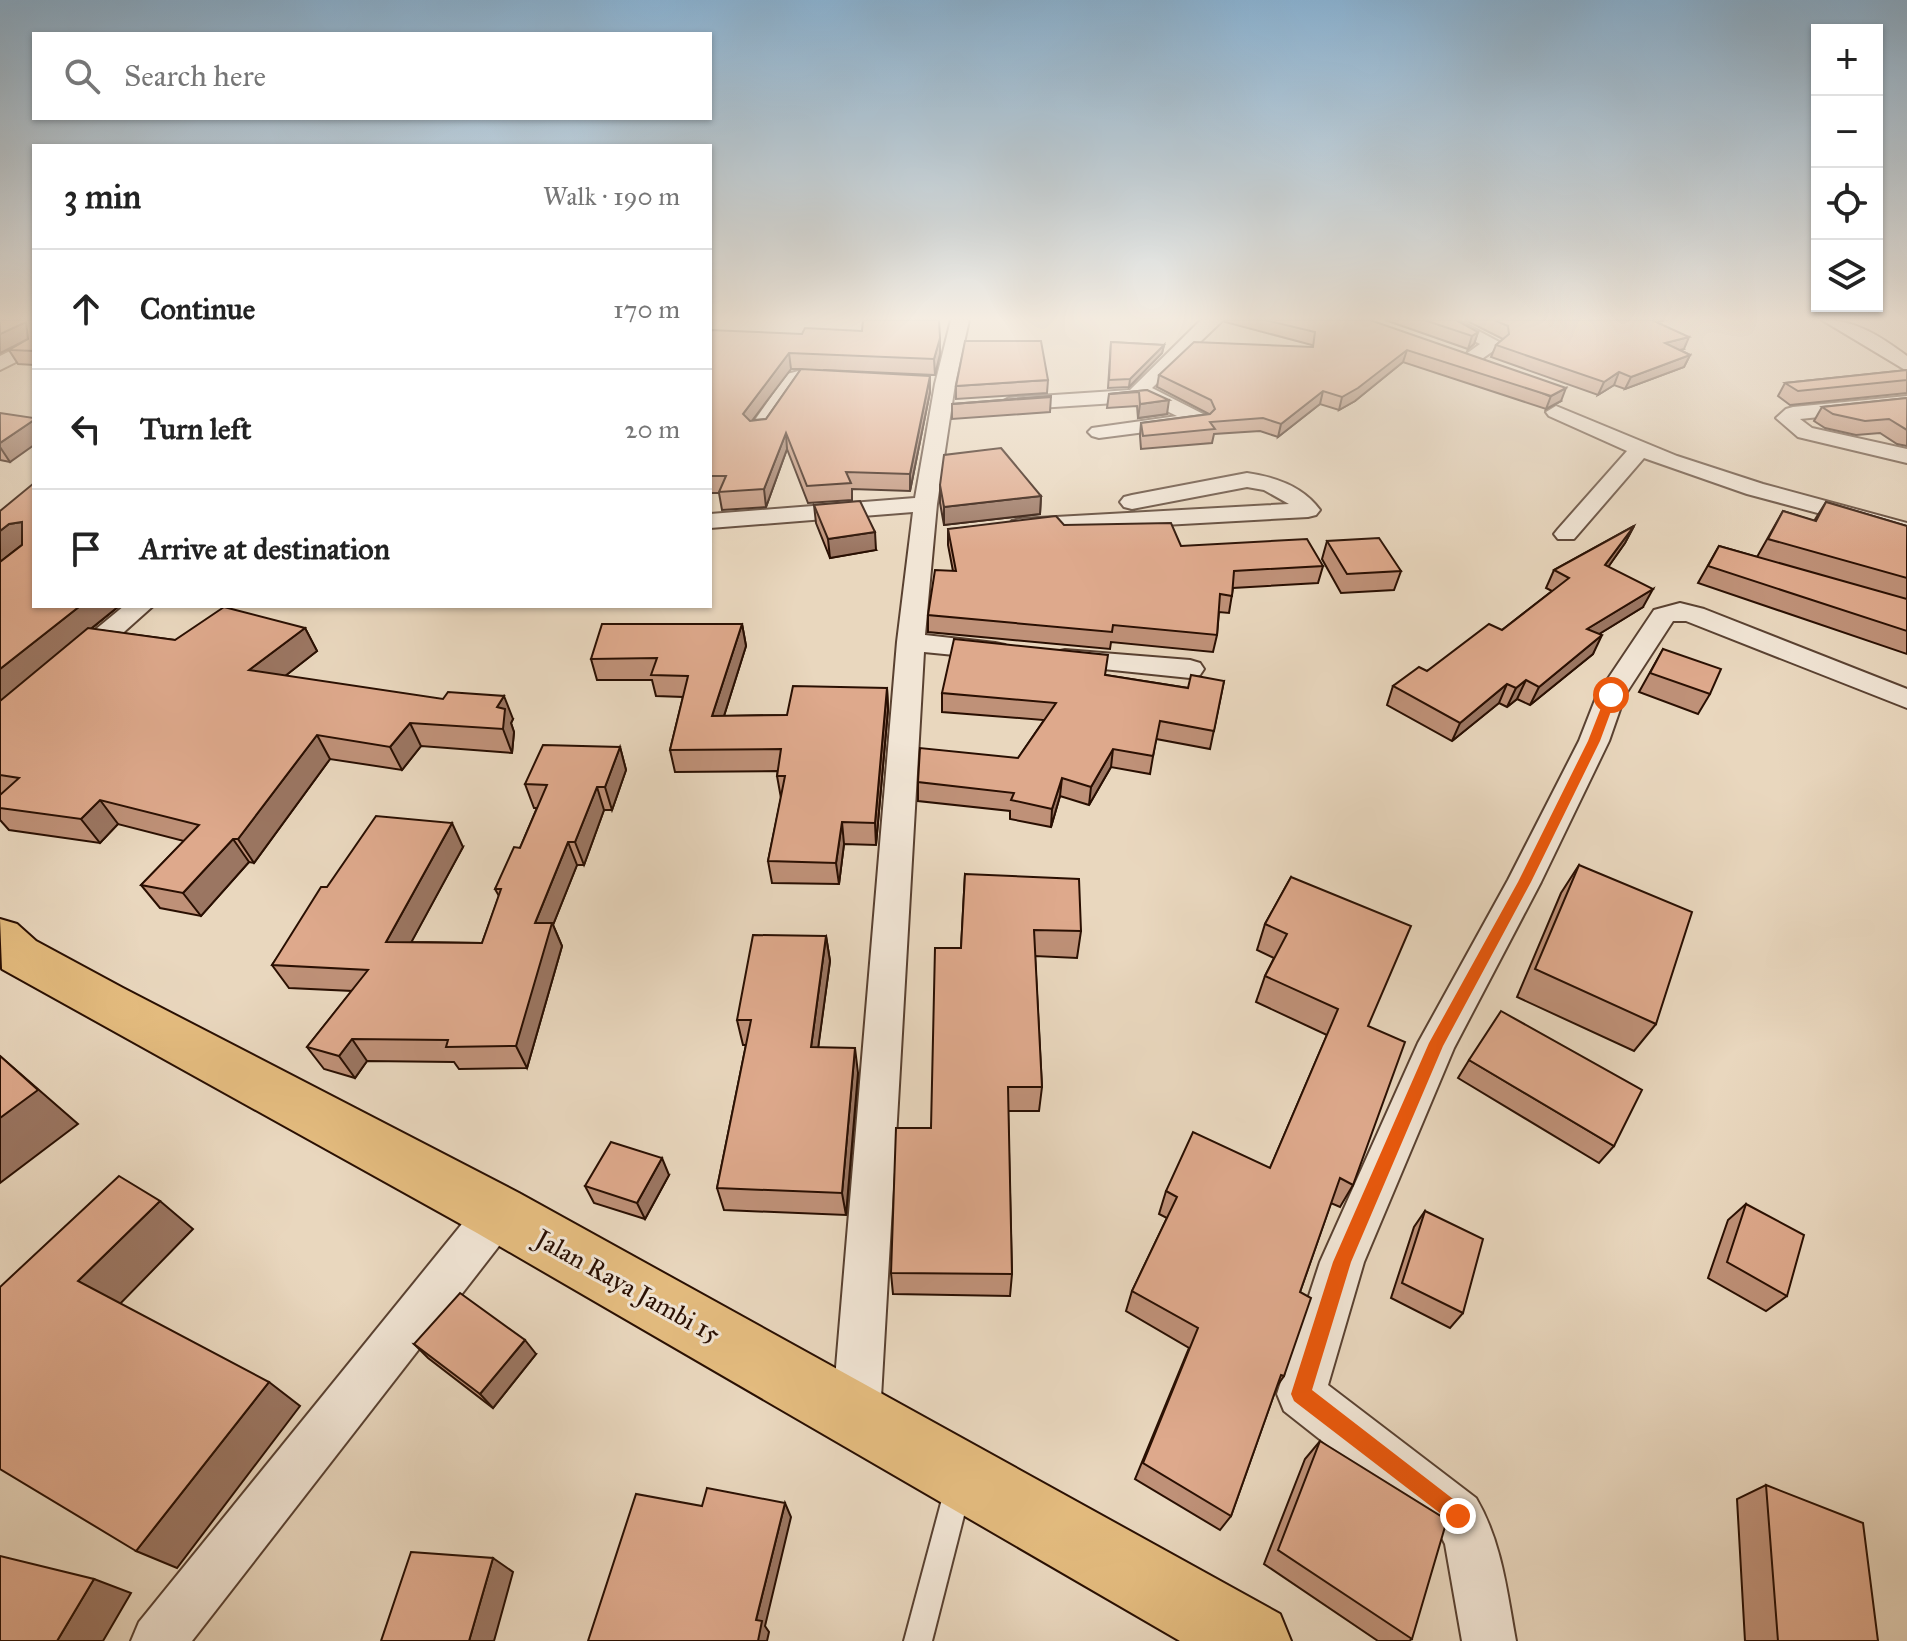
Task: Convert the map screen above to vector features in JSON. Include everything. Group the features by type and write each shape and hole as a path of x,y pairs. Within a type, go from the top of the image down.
{"highway":[{"name":"Jalan Raya Jambi 15","path":"6,954 498,1213 1253,1641"}],"street":[{"path":"759,430 781,397"},
{"path":"856,1415 911,642 932,537 925,504 943,397"},
{"path":"988,405 1120,397"},
{"path":"1099,432 1200,420 1148,397"},
{"path":"1907,402 1793,413 1786,418 1805,433 1907,456"},
{"path":"1556,412 1639,450 1755,489 1907,530"},
{"path":"1566,534 1639,450"},
{"path":"1004,528 1308,510 1285,491 1261,481 1247,480 1097,509 1051,523"},
{"path":"712,521 925,504"},
{"path":"55,678 138,608"},
{"path":"1489,1641 1470,1537 1458,1516 1301,1394 1342,1262 1437,1043 1524,882 1594,741 1611,695 1663,616 1680,611 1695,615 1907,699"},
{"path":"911,642 1190,669"},
{"path":"158,1641 498,1213"}],"lane":[{"path":"918,1641 962,1475"}],"building":[{"path":"712,397 756,397 743,414 750,421 766,419 782,397 926,397 910,474 846,472 851,483 807,486 786,433 764,489 719,492 726,476 712,476"},
{"path":"1044,397 1051,397 1051,397 952,404"},
{"path":"1139,397 1161,397 1169,400 1140,404"},
{"path":"1204,397 1316,397 1281,424 1263,418 1210,422 1215,429 1143,436 1141,423 1210,414 1215,409 1211,400"},
{"path":"1907,398 1907,430 1889,419 1865,421 1833,414 1822,407"},
{"path":"0,413 32,418 32,421 0,443"},
{"path":"1001,448 1041,496 944,507 940,485 944,455"},
{"path":"32,485 32,608 77,608 0,669 0,562 22,545 22,522 9,524 0,531 0,511"},
{"path":"860,501 875,532 828,539 814,505"},
{"path":"1826,502 1907,526 1907,578 1768,539 1783,511 1816,521"},
{"path":"1056,516 1064,525 1171,523 1181,546 1307,539 1323,566 1234,571 1232,596 1220,594 1217,635 1113,625 1112,632 928,615 935,570 956,571 948,529"},
{"path":"1634,526 1605,565 1653,589 1587,629 1602,635 1539,687 1526,680 1516,688 1507,684 1460,723 1393,686 1419,667 1427,671 1489,624 1502,630 1569,578 1554,570"},
{"path":"1379,538 1401,571 1347,574 1327,541"},
{"path":"1719,546 1907,599 1907,631 1708,566"},
{"path":"223,608 305,628 249,670 443,699 448,692 504,696 497,707 505,709 503,729 410,723 390,747 317,735 238,839 233,839 183,893 141,885 199,825 100,800 81,819 0,808 0,795 19,778 0,775 0,701 88,628 175,640"},
{"path":"602,624 742,624 712,716 787,715 793,686 887,688 875,823 842,822 836,863 768,861 785,776 777,776 781,749 670,750 688,676 651,675 657,658 591,659"},
{"path":"954,639 1108,655 1105,675 1188,688 1191,675 1224,681 1214,731 1160,721 1153,756 1113,749 1091,787 1062,778 1052,809 1011,800 1014,793 918,782 920,748 1018,758 1056,703 942,693"},
{"path":"1663,649 1721,669 1710,694 1650,673"},
{"path":"543,745 620,747 605,787 597,787 575,842 568,842 535,923 552,923 516,1046 446,1047 448,1040 352,1039 339,1056 307,1047 368,970 272,965 321,887 327,887 376,816 452,823 386,942 482,943 501,889 495,889 514,847 520,848 547,785 525,784"},
{"path":"1579,865 1692,912 1656,1024 1535,969"},
{"path":"965,874 1079,879 1081,931 1034,930 1042,1087 1008,1087 1012,1274 891,1273 896,1128 931,1128 935,948 961,948"},
{"path":"1291,877 1411,926 1368,1026 1405,1042 1353,1185 1340,1178 1300,1292 1311,1298 1231,1516 1143,1463 1198,1328 1132,1291 1177,1197 1166,1191 1193,1132 1270,1168 1338,1009 1265,976 1287,934 1265,924"},
{"path":"753,935 826,936 811,1047 855,1048 842,1193 717,1188 751,1020 737,1020"},
{"path":"1501,1011 1642,1090 1614,1146 1469,1060"},
{"path":"0,1056 38,1090 0,1118"},
{"path":"611,1142 662,1158 637,1203 585,1186"},
{"path":"119,1176 160,1201 78,1281 269,1382 136,1551 0,1469 0,1287"},
{"path":"1746,1204 1804,1235 1787,1296 1727,1262"},
{"path":"1425,1211 1483,1239 1463,1313 1402,1283"},
{"path":"460,1293 525,1340 480,1394 414,1344"},
{"path":"1320,1441 1447,1520 1412,1639 1278,1550"},
{"path":"1766,1485 1863,1523 1878,1641 1778,1641"},
{"path":"707,1488 785,1503 756,1620 762,1621 758,1641 588,1641 636,1494 702,1506"},
{"path":"411,1552 493,1558 469,1641 381,1641"},
{"path":"0,1556 94,1579 57,1641 0,1641"}],"route":[{"path":"1458,1516 1301,1394 1342,1262 1437,1043 1524,882 1594,741 1611,695"}]}
